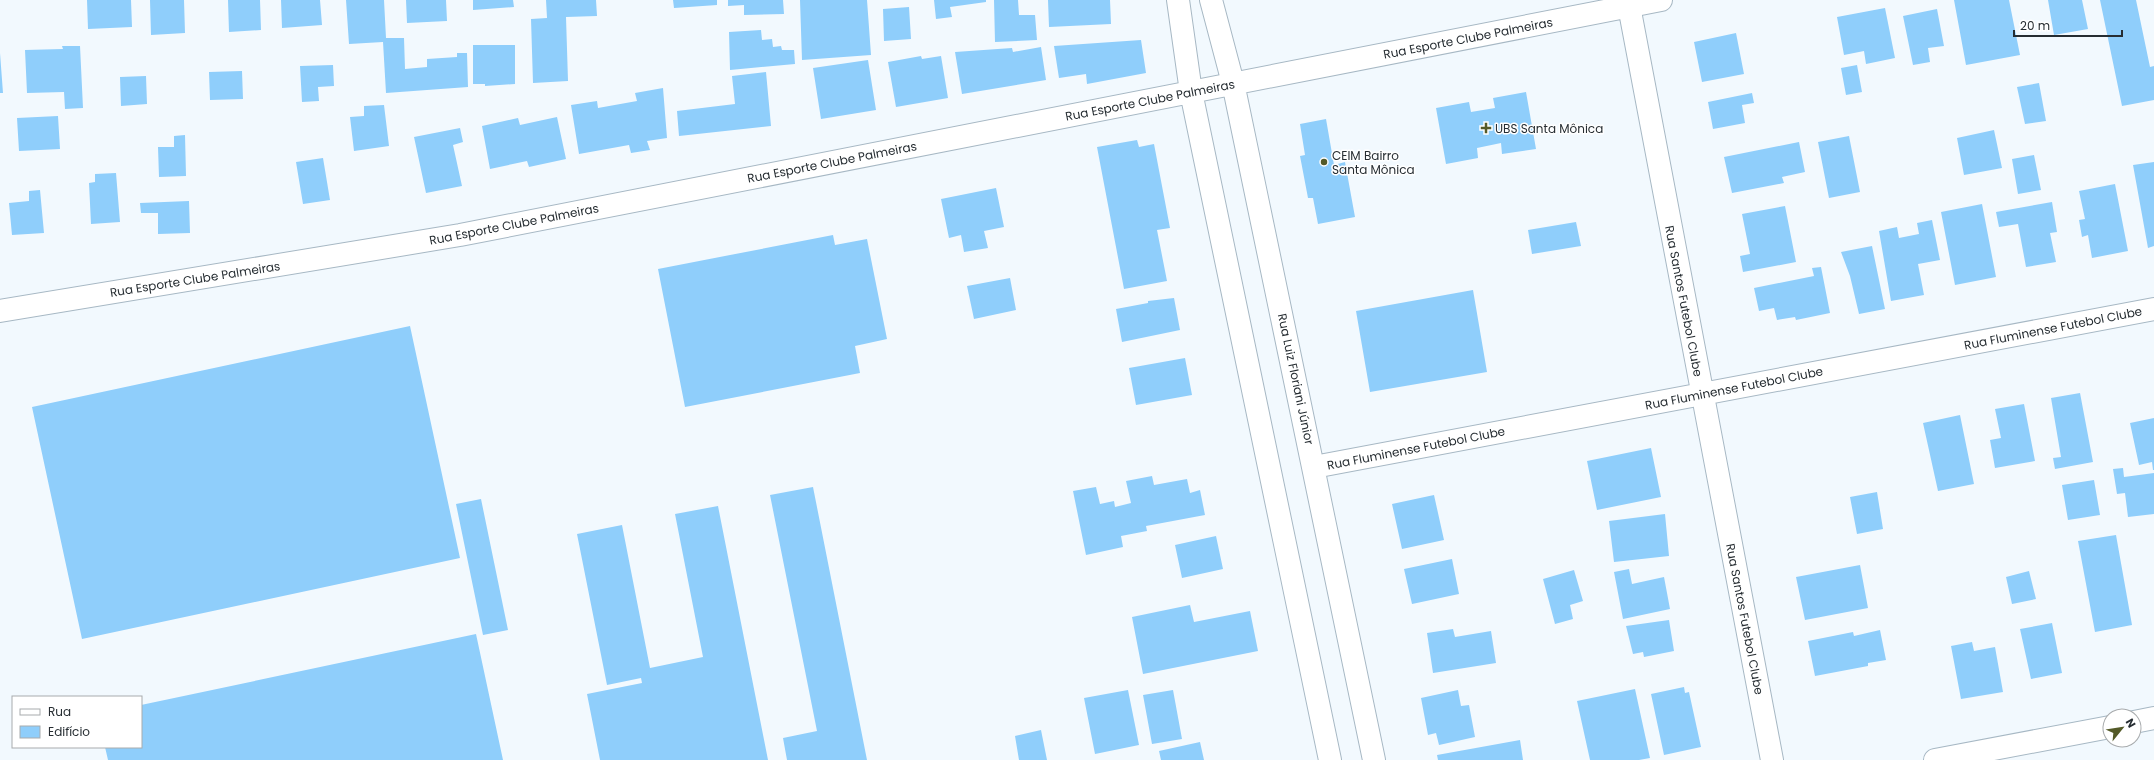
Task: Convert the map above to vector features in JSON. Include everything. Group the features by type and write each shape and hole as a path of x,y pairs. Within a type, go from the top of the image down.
{"street":[{"path":"1178,0 1191,92 1330,760"},
{"name":"Rua Luiz Floriani Júnior","path":"1211,0 1233,83 1374,760"},
{"name":"Rua Esporte Clube Palmeiras","path":"0,311 460,235 1662,0"},
{"name":"Rua Santos Futebol Clube","path":"1628,6 1772,760"},
{"name":"Rua Fluminense Futebol Clube","path":"1314,467 2154,309"},
{"path":"2142,720 2154,718"},
{"path":"1935,760 2102,729"}],"building":[{"path":"87,0 131,0 132,27 88,29"},
{"path":"150,0 184,0 185,33 151,35"},
{"path":"228,0 260,0 261,30 229,32"},
{"path":"281,0 320,0 322,25 282,28"},
{"path":"346,0 384,0 386,38 404,38 405,69 427,67 427,59 457,57 457,53 467,53 468,87 386,93 383,42 349,44"},
{"path":"406,0 446,0 447,21 407,23"},
{"path":"473,0 513,0 514,7 473,10"},
{"path":"546,0 596,0 597,16 566,17 568,81 533,83 531,19 547,18"},
{"path":"673,0 717,0 717,5 674,8"},
{"path":"728,0 783,0 784,14 744,15 744,5 728,6"},
{"path":"800,0 867,0 871,55 802,60"},
{"path":"934,0 986,0 986,2 950,7 952,17 936,19"},
{"path":"994,0 1018,0 1019,15 1035,15 1037,40 995,42"},
{"path":"1048,0 1110,0 1111,24 1049,27"},
{"path":"1954,0 2009,0 2020,55 1966,65"},
{"path":"2048,0 2082,0 2088,29 2054,35"},
{"path":"2100,0 2136,0 2150,67 2154,66 2154,100 2122,106"},
{"path":"909,7 911,39 884,41 883,9"},
{"path":"1885,8 1895,58 1866,64 1864,51 1844,55 1837,17"},
{"path":"1937,9 1944,46 1928,48 1930,62 1913,65 1903,16"},
{"path":"761,30 762,40 772,39 773,47 781,46 782,50 794,50 795,64 730,70 729,32"},
{"path":"1736,33 1744,74 1702,82 1694,42"},
{"path":"1141,40 1146,73 1087,84 1086,74 1059,78 1054,46"},
{"path":"473,45 515,45 515,84 485,86 485,84 473,84"},
{"path":"62,46 80,46 83,108 65,109 64,92 27,93 25,50 63,49"},
{"path":"1041,47 1046,80 962,94 955,52 1012,48 1013,52"},
{"path":"0,53 3,93 0,93"},
{"path":"921,56 922,59 941,56 948,98 896,107 888,62"},
{"path":"868,60 876,110 821,119 813,68"},
{"path":"333,65 334,86 318,87 319,101 302,102 300,66"},
{"path":"1857,65 1862,92 1846,95 1841,68"},
{"path":"242,71 243,99 210,100 209,72"},
{"path":"766,72 771,126 679,136 677,111 735,104 732,76"},
{"path":"146,76 147,104 121,106 120,77"},
{"path":"2039,83 2046,121 2025,124 2017,87"},
{"path":"663,88 667,138 647,141 650,150 631,153 629,145 579,154 571,105 597,101 598,108 637,101 635,93"},
{"name":"UBS Santa Mônica","path":"1526,92 1536,149 1502,154 1501,143 1477,148 1478,158 1446,164 1436,108 1469,102 1471,112 1495,108 1493,98"},
{"path":"1752,93 1754,103 1742,105 1745,123 1713,129 1708,102"},
{"path":"384,105 389,146 354,151 350,117 364,116 364,106"},
{"path":"58,116 60,149 19,151 17,118"},
{"path":"557,117 566,159 529,167 527,161 490,169 482,126 518,118 520,125"},
{"path":"1326,119 1334,165 1345,162 1355,217 1318,224 1313,198 1308,198 1300,156 1305,155 1300,124"},
{"path":"460,128 463,142 453,145 462,186 426,193 414,137"},
{"path":"1994,130 2002,168 1964,175 1957,138"},
{"path":"185,135 186,176 159,177 158,147 174,147 174,136"},
{"path":"1849,136 1860,192 1829,198 1818,142"},
{"path":"1137,140 1139,147 1154,144 1170,228 1157,230 1167,281 1124,289 1097,147"},
{"path":"1799,142 1805,172 1782,177 1784,183 1732,193 1724,157"},
{"path":"2034,155 2041,190 2018,194 2012,159"},
{"path":"323,158 330,200 303,204 296,162"},
{"path":"2154,162 2154,246 2148,248 2133,165"},
{"path":"116,173 120,222 91,224 89,183 95,182 95,174"},
{"path":"2115,184 2128,251 2092,258 2088,235 2082,237 2079,220 2085,219 2079,191"},
{"path":"996,188 1004,227 984,231 988,248 964,252 961,235 949,238 941,199"},
{"path":"40,190 44,233 12,235 9,203 29,201 29,191"},
{"path":"189,201 190,233 158,234 158,213 141,213 140,203"},
{"path":"2052,202 2057,232 2050,233 2056,262 2026,267 2018,224 1999,227 1996,212"},
{"path":"1982,204 1996,277 1955,285 1941,212"},
{"path":"1785,206 1796,262 1743,272 1740,256 1750,254 1742,214"},
{"path":"1932,220 1940,260 1918,264 1924,295 1891,301 1879,231 1897,227 1899,238 1919,234 1917,223"},
{"path":"1576,222 1581,246 1532,254 1528,230"},
{"path":"833,235 835,245 867,239 887,339 855,346 860,373 685,407 658,269"},
{"path":"1872,246 1885,309 1859,314 1850,276 1841,252"},
{"path":"1821,267 1830,313 1796,320 1795,317 1777,320 1774,308 1759,311 1754,288 1814,276 1812,268"},
{"path":"1010,278 1016,310 974,319 967,286"},
{"path":"1473,290 1487,372 1370,392 1356,311"},
{"path":"1174,298 1180,330 1122,342 1116,309 1148,303 1148,301"},
{"path":"410,326 460,558 82,639 32,407"},
{"path":"1185,358 1192,395 1136,405 1129,368"},
{"path":"2080,393 2093,462 2055,469 2053,458 2061,457 2051,398"},
{"path":"2024,404 2035,461 1995,468 1990,440 2001,438 1995,409"},
{"path":"1960,415 1974,484 1938,491 1923,423"},
{"path":"2154,418 2153,470 2152,462 2139,465 2130,423"},
{"path":"1651,448 1661,497 1597,510 1587,461"},
{"path":"2123,468 2124,477 2154,473 2154,514 2128,517 2125,493 2117,494 2113,469"},
{"path":"1152,476 1154,485 1187,479 1190,493 1200,490 1205,515 1146,526 1147,531 1121,536 1123,547 1086,555 1073,491 1096,487 1100,504 1114,501 1115,507 1131,503 1126,481"},
{"path":"2094,480 2100,515 2068,520 2062,485"},
{"path":"813,487 867,760 787,760 783,738 817,731 770,495"},
{"path":"1877,492 1883,529 1857,534 1850,497"},
{"path":"1434,495 1444,540 1402,549 1392,504"},
{"path":"481,499 508,630 483,635 456,504"},
{"path":"718,506 768,760 600,760 587,694 642,683 641,678 607,685 577,534 622,525 650,668 703,657 675,514"},
{"path":"1665,514 1669,556 1614,562 1609,521"},
{"path":"2116,535 2132,625 2095,632 2078,541"},
{"path":"1216,536 1223,569 1182,578 1175,545"},
{"path":"1452,559 1459,594 1412,604 1404,569"},
{"path":"1860,565 1868,608 1805,620 1796,577"},
{"path":"1629,569 1632,584 1664,577 1670,609 1623,619 1614,572"},
{"path":"1574,570 1583,601 1570,605 1573,619 1555,624 1543,579"},
{"path":"2029,571 2036,599 2012,604 2006,577"},
{"path":"1190,605 1194,622 1250,611 1258,651 1143,674 1132,617"},
{"path":"1669,620 1674,651 1644,657 1643,652 1633,654 1626,626"},
{"path":"2052,623 2062,673 2031,679 2020,629"},
{"path":"1453,629 1455,637 1491,631 1496,663 1433,673 1427,633"},
{"path":"1880,630 1886,660 1868,663 1868,666 1815,676 1808,641 1853,632 1854,636"},
{"path":"476,634 503,760 108,760 105,748 142,748 142,705"},
{"path":"1972,642 1974,651 1995,647 2003,692 1961,699 1951,646"},
{"path":"1684,687 1685,693 1689,692 1701,747 1664,755 1651,694"},
{"path":"1635,689 1650,758 1639,760 1590,760 1577,701"},
{"path":"1128,690 1139,745 1095,754 1084,698"},
{"path":"1173,690 1182,739 1152,744 1143,695"},
{"path":"1458,690 1461,706 1469,705 1475,737 1439,745 1436,733 1428,735 1421,698"},
{"path":"1041,730 1047,760 1019,760 1015,736"},
{"path":"1520,740 1523,760 1438,760 1437,755"},
{"path":"1200,742 1204,760 1161,760 1159,751"}],"place":[{"name":"UBS Santa Mônica","path":"1486,128"},
{"name":"CEIM Bairro Santa Mônica","path":"1324,162"}]}
